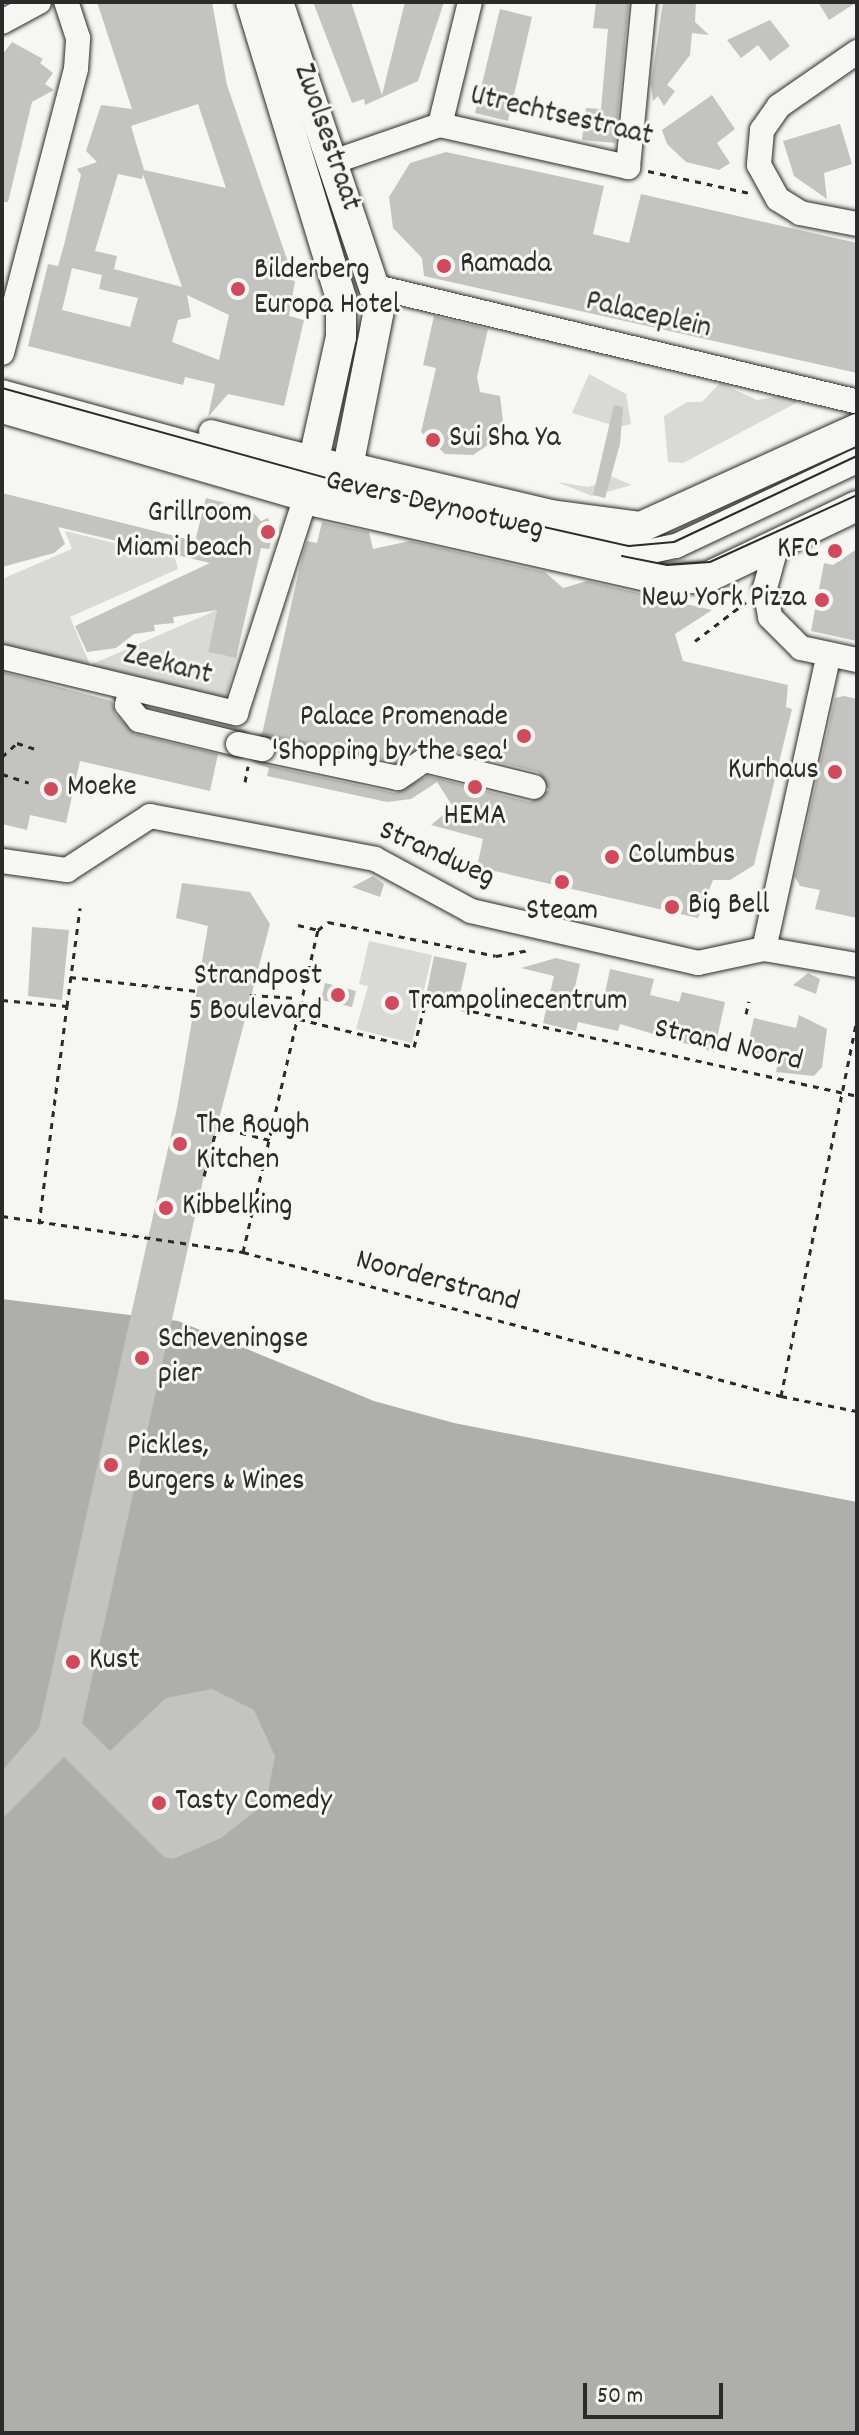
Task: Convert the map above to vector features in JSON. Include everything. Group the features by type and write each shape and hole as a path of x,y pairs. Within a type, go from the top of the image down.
{"main road":[{"name":"Zwolsestraat","path":"251,2 341,299 341,337 320,477"},
{"name":"Zwolsestraat","path":"278,2 376,287 379,328 320,477"},
{"name":"Gevers Deynootweg","path":"320,477 641,527 857,429"},
{"name":"Gevers Deynootweg","path":"320,477 664,580 708,577 857,506"}],"street":[{"path":"2,22 39,2"},
{"path":"2,353 76,69 78,38 66,2"},
{"path":"440,125 470,2"},
{"path":"628,167 644,2"},
{"path":"857,52 779,106 762,130 759,165 778,199 800,213 857,224"},
{"name":"Utrechtsestraat","path":"333,162 440,125 628,167"},
{"name":"Palaceplein","path":"376,287 854,399"},
{"name":"Gevers Deynootweg","path":"2,378 320,477"},
{"name":"Gevers Deynootweg","path":"2,392 320,477"},
{"name":"Gevers Deynootweg","path":"2,411 320,477 642,553 688,541 857,461"},
{"name":"Zeekant","path":"2,657 224,714 242,708 273,587 320,477"},
{"path":"777,544 765,588 770,617 801,648 857,660"},
{"path":"764,949 829,654"},
{"path":"130,690 127,705 139,720 238,744 398,778 425,760 534,787"},
{"name":"Strandweg","path":"2,861 67,870 150,816 375,859 471,911 698,963 764,949 857,965"}],"path":[{"name":"Utrechtsestraat","path":"628,167 778,199"},
{"path":"695,641 765,588"},
{"path":"2,757 17,743 39,750"},
{"path":"2,774 29,783"},
{"path":"39,1225 80,908"},
{"path":"243,1252 299,1019 299,998 318,930 328,922 496,956 529,950"},
{"path":"298,925 318,930"},
{"path":"70,977 197,991"},
{"path":"250,995 299,998"},
{"path":"2,1000 67,1006"},
{"name":"Strand Noord","path":"299,1019 414,1047 426,1001 857,1096"},
{"path":"746,1014 749,1001"},
{"path":"781,1396 857,1019"},
{"path":"204,1176 217,1127 270,1140"},
{"name":"Noorderstrand","path":"2,1216 39,1225 243,1252 781,1396 857,1411"}],"shaded area":[{"path":"589,374 626,394 631,424 619,427 572,413"},
{"path":"720,383 757,400 787,395 798,402 683,463 668,462 664,416 687,402 702,402"},
{"path":"601,472 632,485 592,496 557,482 589,487 598,483"},
{"path":"65,531 175,558 178,569 70,617 90,665 217,610 208,652 236,658 223,709 2,654 2,579 72,549"},
{"name":"Trampolinecentrum","path":"369,941 432,955 412,1043 356,1029 368,986 359,984"},
{"path":"2,1299 178,1321 374,1401 454,1423 857,1502 857,2433 2,2433"}],"building":[{"path":"97,2 212,2 227,85 289,265 278,277 295,281 289,316 304,320 284,406 228,394 208,417 215,384 185,377 183,385 28,346 48,264 58,266 64,245 81,175 77,169 97,162 86,151 101,105 132,109","holes":["198,104 226,188 144,170 131,126","118,174 142,179 143,174 182,287 114,269 117,256 95,251","72,268 102,275 99,289 138,298 130,327 62,310","187,295 229,315 219,360 172,342 178,320 191,317"]},
{"path":"313,2 351,2 382,95 405,2 444,2 418,81 365,105 364,99 352,103"},
{"path":"596,2 629,2 615,143 582,140 586,108 601,109 608,29 593,28"},
{"path":"663,2 696,2 695,22 709,35 692,33 690,55 667,85 675,91 664,106 658,96 653,101 651,84"},
{"path":"818,2 857,2 829,20"},
{"path":"500,9 532,17 508,121 475,113"},
{"path":"770,20 790,46 770,61 758,45 741,58 727,40"},
{"path":"12,42 43,59 40,63 53,73 45,84 54,90 32,102 8,202 2,202 2,55"},
{"path":"712,95 735,129 717,143 730,163 719,170 686,162 667,144 662,130"},
{"path":"840,124 852,164 824,173 827,199 794,176 783,141"},
{"path":"446,152 604,186 593,234 629,243 641,194 857,243 857,373 424,276 422,258 393,228 389,197 410,163"},
{"path":"434,316 488,329 477,377 480,392 500,396 503,421 491,443 473,455 445,454 421,432 436,368 423,365"},
{"path":"614,405 623,407 620,444 605,498 593,495"},
{"path":"2,493 195,541 206,498 250,509 261,521 268,518 274,531 269,549 261,548 236,658 208,652 217,610 173,617 174,623 154,625 155,631 134,634 116,648 87,652 75,626 210,563 58,527 65,544 54,553 2,567"},
{"name":"Palace Promenade 'Shopping by the sea'","path":"322,522 369,532 373,549 410,541 545,572 563,588 587,581 712,610 675,634 683,661 788,685 786,707 792,709 754,865 730,880 713,880 698,918 477,867 483,839 431,825 453,807 437,782 411,799 387,802 267,776 269,768 256,763 395,793 428,776 530,802 549,790 538,772 429,745 395,762 262,734 302,557 307,541 317,543"},
{"path":"857,549 857,641 811,631 824,563 833,565"},
{"path":"2,672 112,701 115,714 135,734 218,754 210,791 80,761 66,823 30,815 27,830 2,824"},
{"name":"Kurhaus","path":"844,696 857,699 857,918 815,909 820,890 800,886 795,877 835,698"},
{"path":"373,876 384,884 380,897 352,887"},
{"path":"182,883 250,892 270,924 204,1176 82,1723 110,1751 166,1698 212,1689 254,1710 275,1756 268,1793 258,1809 221,1838 173,1859 164,1857 64,1757 2,1819 2,1771 39,1728 177,1108 208,926 176,918"},
{"path":"32,927 69,930 62,1000 28,996"},
{"path":"434,956 467,963 458,1003 426,996"},
{"path":"556,958 580,964 573,996 603,1003 610,969 654,979 650,995 679,1002 682,992 725,1002 714,1052 620,1024 618,1031 578,1022 576,1031 543,1023 554,976 521,968"},
{"path":"808,973 820,979 816,994 793,985"},
{"name":"Strandpost 5 Boulevard","path":"325,983 356,991 352,1007 321,1000"},
{"path":"799,1015 827,1029 822,1067 814,1076 776,1072 778,1061 746,1053 754,1018 796,1028"}],"tram line":[{"path":"2,388 331,479 629,546 674,542 857,456"},
{"path":"622,556 667,565 710,562 857,495"}],"place":[{"name":"Ramada","path":"444,266"},
{"name":"Bilderberg Europa Hotel","path":"238,289"},
{"name":"Sui Sha Ya","path":"433,440"},
{"name":"Grillroom Miami beach","path":"268,532"},
{"name":"KFC","path":"835,551"},
{"name":"New York Pizza","path":"822,600"},
{"name":"Palace Promenade 'Shopping by the sea'","path":"524,736"},
{"name":"Kurhaus","path":"835,772"},
{"name":"HEMA","path":"475,787"},
{"name":"Moeke","path":"51,789"},
{"name":"Columbus","path":"612,857"},
{"name":"Steam","path":"562,882"},
{"name":"Big Bell","path":"672,907"},
{"name":"Strandpost 5 Boulevard","path":"338,995"},
{"name":"Trampolinecentrum","path":"392,1003"},
{"name":"The Rough Kitchen","path":"180,1144"},
{"name":"Kibbelking","path":"166,1208"},
{"name":"Scheveningse pier","path":"142,1358"},
{"name":"Pickles, Burgers & Wines","path":"111,1465"},
{"name":"Kust","path":"73,1662"},
{"name":"Tasty Comedy","path":"159,1803"}]}
